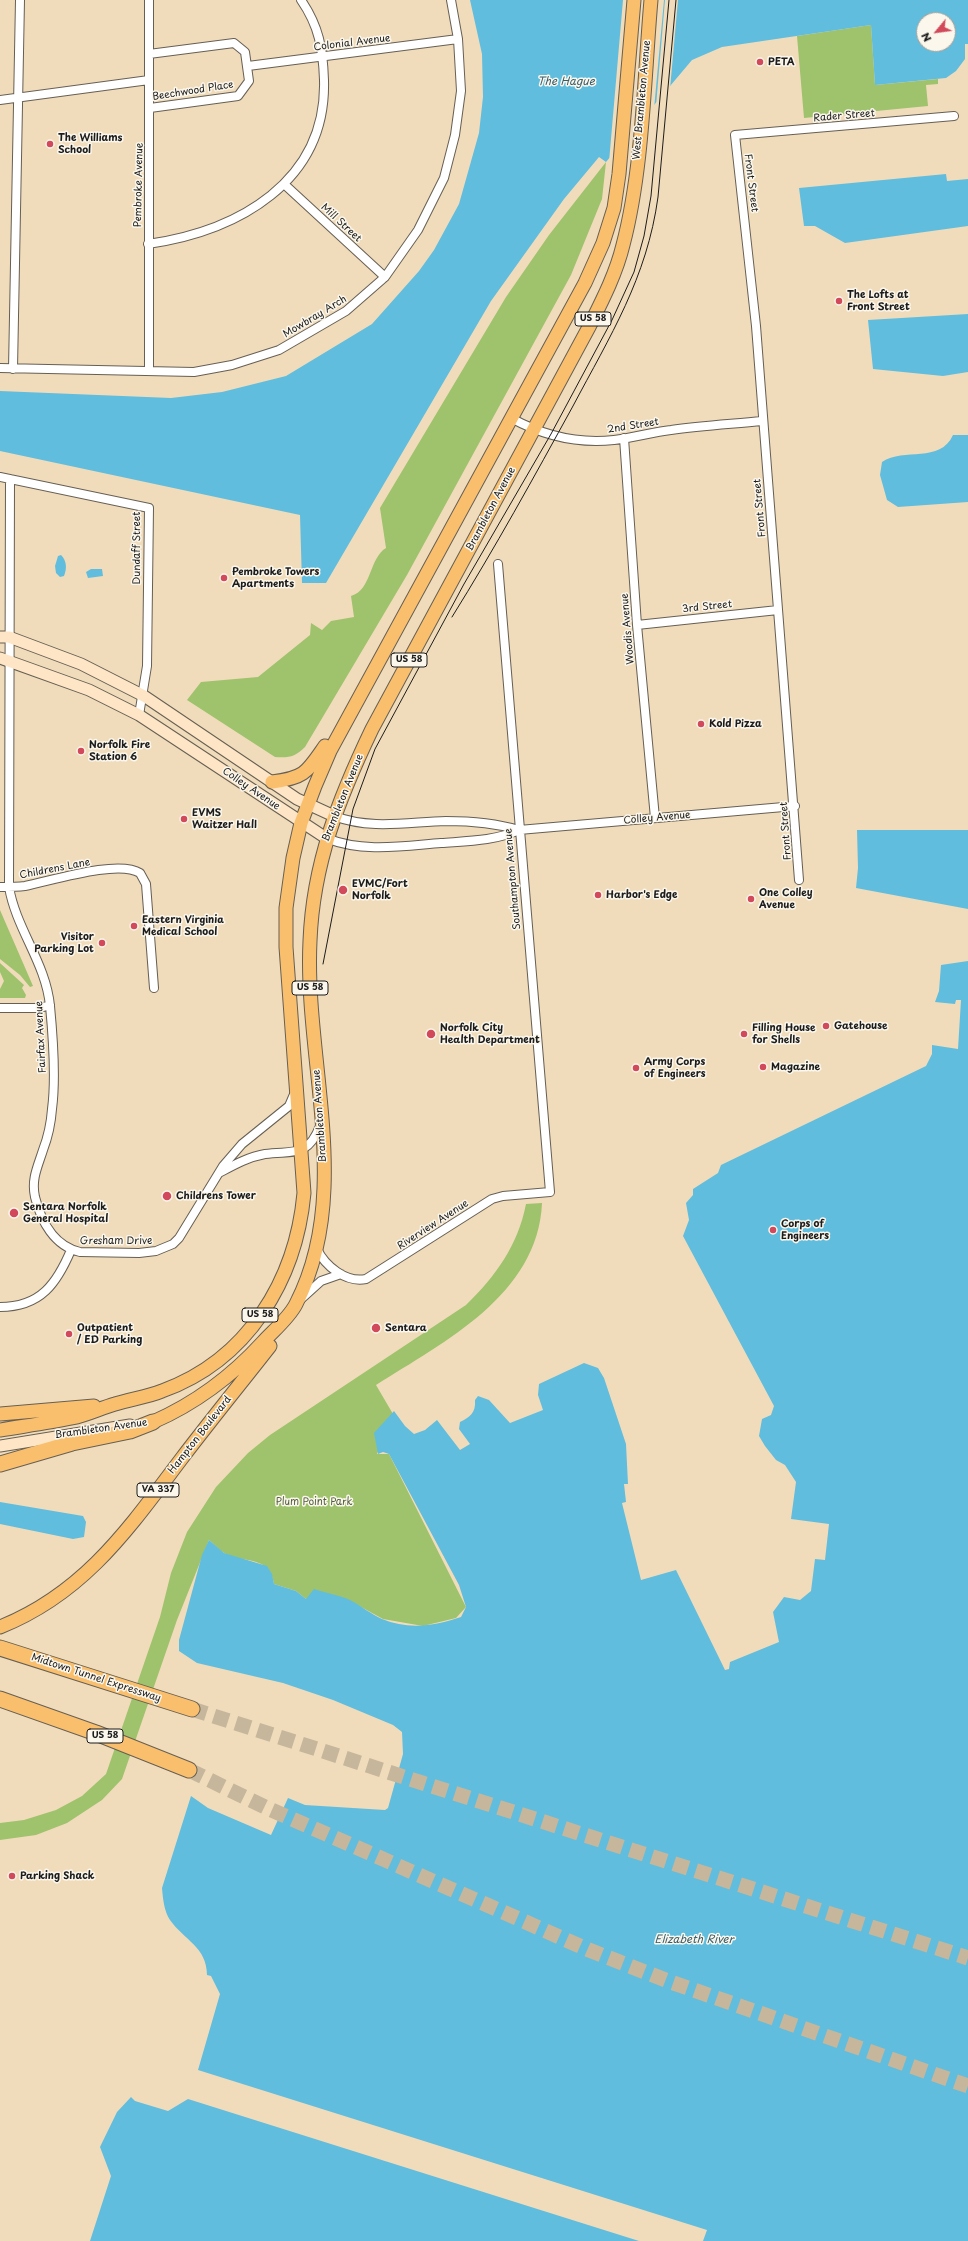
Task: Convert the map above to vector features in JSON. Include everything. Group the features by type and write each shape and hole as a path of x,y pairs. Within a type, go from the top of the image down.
{"highway":[{"name":"US 58","path":"0,1464 72,1443 130,1431 152,1422"},
{"name":"Midtown Tunnel Expressway","path":"0,1648 192,1709"},
{"name":"US 58","path":"0,1699 96,1733 189,1770"}],"main road":[{"name":"West Brambleton Avenue","path":"615,198 634,0"},
{"name":"West Brambleton Avenue","path":"632,199 651,0"},
{"name":"Brambleton Avenue","path":"0,1430 73,1418 114,1404 162,1391 204,1369 238,1341 259,1317 275,1294 294,1250 302,1216 304,1192 286,927 290,874 307,805 327,756 354,705 592,268 607,231 615,198"},
{"name":"Brambleton Avenue","path":"0,1446 97,1428 152,1422 169,1415 200,1396 242,1363 295,1305 316,1249 324,1208 325,1182 311,1003 309,943 315,890 326,838 350,776 375,724 589,327 605,293 623,246 632,199"},
{"name":"Colley Avenue","path":"5,637 81,664 144,696 307,805 334,816"},
{"name":"Colley Avenue","path":"5,659 89,690 139,715 326,838"},
{"path":"272,782 289,780 304,773 354,705"},
{"name":"Hampton Boulevard","path":"0,1627 29,1614 63,1593 114,1546 278,1336 295,1305"},
{"path":"0,1414 114,1404"}],"street":[{"path":"13,369 20,0"},
{"name":"Pembroke Avenue","path":"149,0 149,371"},
{"path":"148,244 181,238 215,227 275,194 298,170 317,136 325,102 323,56 314,18 301,0"},
{"name":"Mowbray Arch","path":"0,368 194,372 232,365 279,350 346,311 385,277 418,230 444,178 455,136 461,91 458,39 451,0"},
{"name":"Colonial Avenue","path":"248,66 458,39"},
{"path":"149,54 234,44 244,52 248,66"},
{"name":"Beechwood Place","path":"150,108 238,96 249,81 248,66"},
{"path":"0,100 149,80"},
{"name":"Rader Street","path":"735,135 954,116"},
{"name":"Front Street","path":"735,135 748,241 795,806 799,880"},
{"name":"Mill Street","path":"284,184 385,277"},
{"name":"2nd Street","path":"511,418 534,430 585,441 624,438 675,429 762,421"},
{"name":"Woodis Avenue","path":"624,438 638,625 655,818"},
{"name":"Dundaff Street","path":"0,477 149,508 147,666 144,696 139,715"},
{"name":"Fairfax Avenue","path":"10,479 5,637 4,787 9,887 22,932 40,967 50,1006 54,1093 49,1131 33,1184 41,1214 50,1232 62,1245 71,1250"},
{"name":"Southampton Avenue","path":"498,564 550,1192"},
{"name":"3rd Street","path":"638,625 778,610"},
{"name":"Colley Avenue","path":"326,838 354,846 387,847 499,838 519,830 795,806"},
{"name":"Colley Avenue","path":"334,816 370,824 461,821 499,824 519,830"},
{"name":"Childrens Lane","path":"0,887 25,886 79,873 128,868 140,873 146,884 154,988"},
{"path":"0,1008 50,1006"},
{"name":"Gresham Drive","path":"0,1307 27,1302 49,1289 61,1273 71,1250 80,1252 139,1253 165,1249 179,1238 218,1174 242,1144 289,1106 297,1088"},
{"path":"218,1174 246,1159 265,1154 295,1153 311,1143 321,1123"},
{"name":"Riverview Avenue","path":"316,1249 321,1259 341,1274 358,1279 366,1279 492,1199 550,1192"},
{"path":"295,1305 314,1286 341,1274"}],"green space":[{"path":"871,25 875,85 938,79 938,84 926,85 928,106 804,118 797,36"},
{"path":"606,162 602,199 571,275 407,575 305,747 292,756 275,757 187,700 201,682 258,677 310,635 311,623 322,630 331,621 354,617 351,596 358,593 363,587 376,559 386,548 380,508 506,297 549,235"},
{"path":"0,910 33,986 30,987 20,975 0,959"},
{"path":"0,963 24,985 22,988 26,995 25,998 0,998 0,989 4,981 0,972"},
{"name":"Plum Point Park","path":"542,1203 537,1235 524,1264 506,1290 483,1312 457,1333 376,1385 393,1414 377,1454 389,1454 466,1607 456,1618 423,1626 383,1619 352,1602 306,1599 296,1591 274,1584 272,1575 262,1564 224,1553 209,1540 177,1620 122,1779 102,1800 67,1823 36,1835 0,1840 0,1823 24,1820 56,1810 82,1796 106,1774 160,1617 171,1573 187,1532 216,1487 248,1453 270,1435 466,1305 487,1283 504,1259 517,1233 526,1204"}],"water":[{"name":"The Hague","path":"470,0 968,0 968,44 965,44 965,59 956,71 946,78 875,85 871,25 722,47 692,60 606,162 599,157 564,199 491,301 326,583 302,583 300,515 0,451 0,391 171,398 222,392 286,376 372,324 419,271 434,250 459,204 479,133 483,97 482,54"},
{"path":"946,174 947,181 968,179 968,226 845,243 815,226 804,226 799,188"},
{"path":"968,314 968,372 943,376 873,369 868,320"},
{"path":"953,435 968,435 968,502 898,507 887,500 880,475 882,462 891,458 921,454 940,449 947,444"},
{"path":"61,555 65,562 66,571 64,576 60,577 56,573 55,566 58,556"},
{"path":"91,569 102,569 103,576 88,578 86,572"},
{"path":"857,830 968,830 968,909 856,888 858,868"},
{"name":"Elizabeth River","path":"968,961 968,2241 703,2241 707,2230 198,2070 220,1994 211,1976 207,1975 206,1965 199,1951 194,1944 176,1927 166,1913 162,1888 191,1796 208,1808 271,1835 288,1798 305,1805 385,1810 388,1808 403,1754 402,1732 393,1725 333,1700 283,1683 197,1663 179,1651 179,1640 202,1555 209,1540 224,1553 267,1566 272,1574 274,1584 296,1591 306,1599 314,1589 346,1598 382,1619 402,1625 422,1626 441,1623 461,1617 466,1607 459,1585 389,1454 383,1452 378,1454 374,1433 394,1411 405,1426 414,1434 425,1430 437,1420 460,1450 470,1444 459,1429 460,1422 472,1414 475,1400 478,1396 489,1400 510,1423 543,1410 538,1395 539,1384 584,1363 598,1368 604,1378 626,1444 628,1484 624,1484 626,1502 622,1503 641,1580 676,1570 725,1670 729,1669 730,1662 779,1642 773,1612 784,1597 800,1600 811,1591 815,1559 825,1560 829,1524 791,1519 796,1482 785,1465 776,1460 759,1436 762,1419 771,1415 774,1406 683,1236 689,1220 686,1203 693,1195 693,1189 718,1173 721,1165 926,1066 932,1054 932,1045 958,1049 961,1000 956,1000 955,1004 935,1002 939,991 941,965"},
{"path":"0,1502 83,1516 86,1522 84,1537 73,1539 0,1524"},
{"path":"131,2097 135,2101 168,2111 188,2099 639,2241 90,2241 111,2176 100,2147 117,2112"}],"pier":[{"path":"623,0 664,0 654,109 609,162"},
{"path":"665,0 678,0 670,89 656,106"}],"tunnel":[{"path":"192,1709 968,1958"},
{"path":"189,1770 265,1807 589,1950 668,1981 968,2086"}],"tram line":[{"path":"323,964 353,809 375,749 464,584 551,434 612,320 634,272 644,236 651,196 669,0"},
{"path":"452,617 499,539 573,406 613,330 636,280 653,226 658,197 676,0"}],"place":[{"name":"PETA","path":"760,62"},
{"name":"The Williams School","path":"50,144"},
{"name":"The Lofts at Front Street","path":"839,301"},
{"name":"Pembroke Towers Apartments","path":"224,578"},
{"name":"Kold Pizza","path":"701,724"},
{"name":"Norfolk Fire Station 6","path":"81,751"},
{"name":"EVMS Waitzer Hall","path":"184,819"},
{"name":"EVMC/Fort Norfolk","path":"343,890"},
{"name":"Harbor's Edge","path":"598,895"},
{"name":"One Colley Avenue","path":"751,899"},
{"name":"Eastern Virginia Medical School","path":"134,926"},
{"name":"Visitor Parking Lot","path":"102,943"},
{"name":"Gatehouse","path":"826,1026"},
{"name":"Norfolk City Health Department","path":"431,1034"},
{"name":"Filling House for Shells","path":"744,1034"},
{"name":"Magazine","path":"763,1067"},
{"name":"Army Corps of Engineers","path":"636,1068"},
{"name":"Childrens Tower","path":"167,1196"},
{"name":"Sentara Norfolk General Hospital","path":"14,1213"},
{"name":"Corps of Engineers","path":"773,1230"},
{"name":"Sentara","path":"376,1328"},
{"name":"Outpatient / ED Parking","path":"69,1334"},
{"name":"Parking Shack","path":"12,1876"}]}
